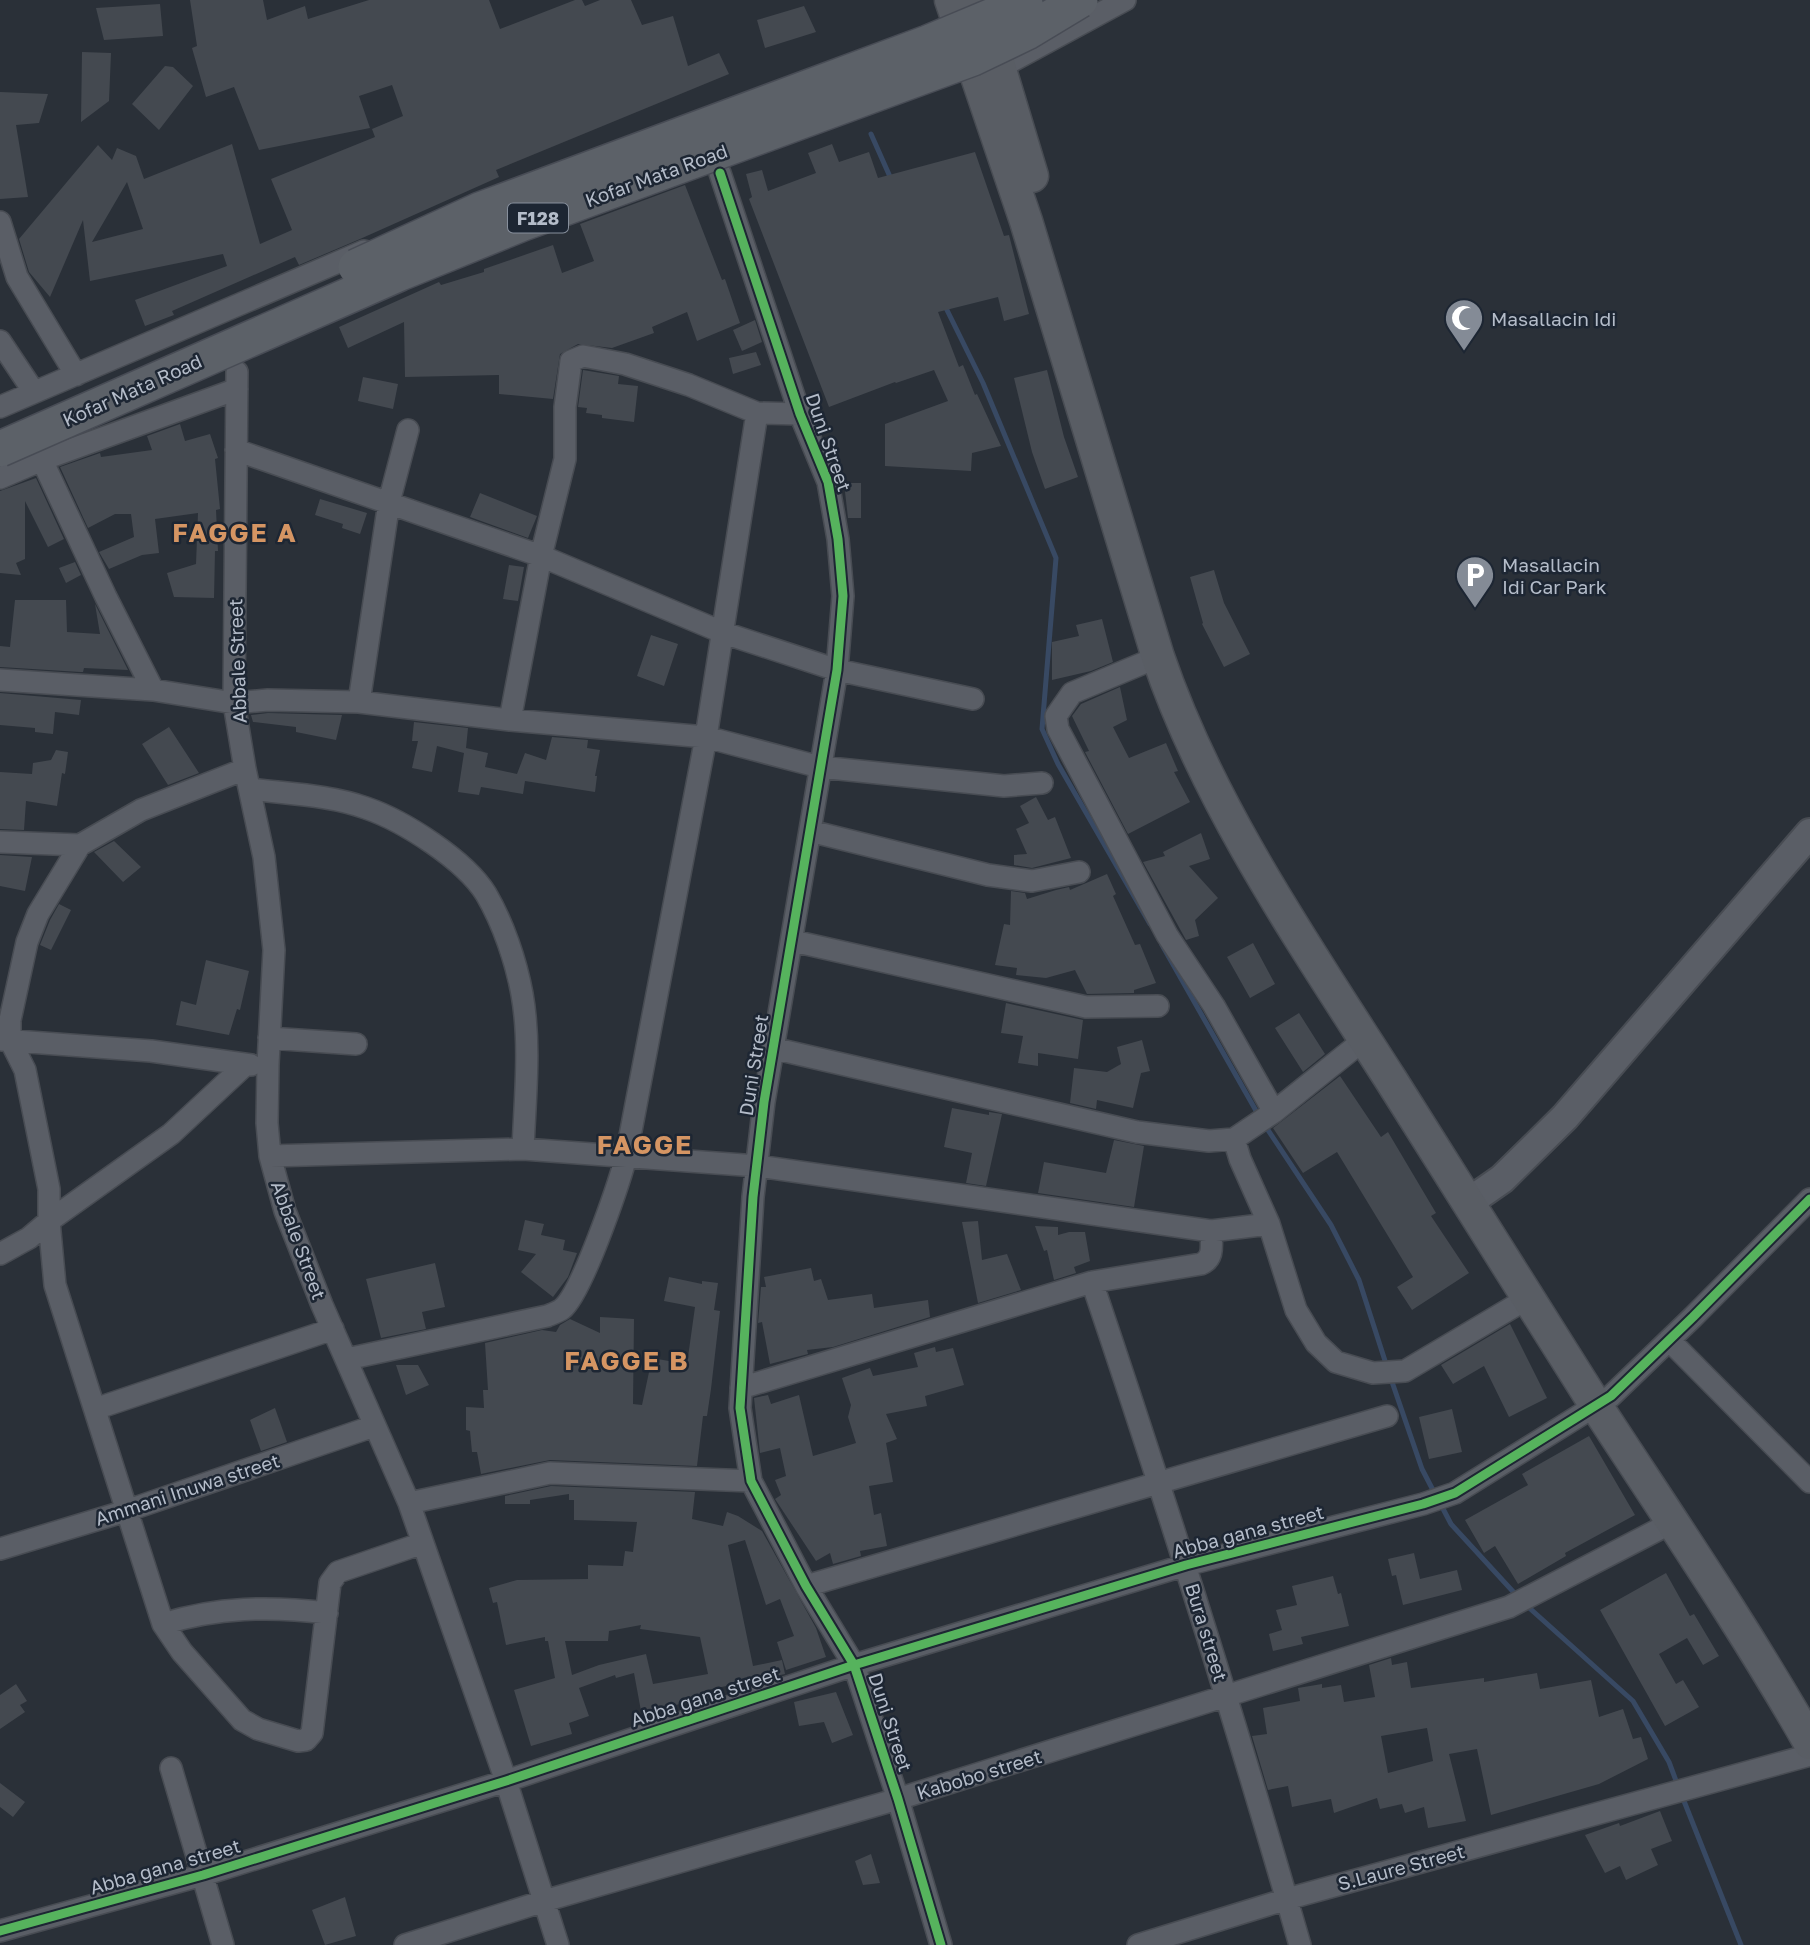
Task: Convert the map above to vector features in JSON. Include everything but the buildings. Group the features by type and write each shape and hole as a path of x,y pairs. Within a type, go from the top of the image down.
{"main road":[{"name":"Kofar Mata Road","path":"0,424 229,326 480,210 928,43 1025,0"},
{"name":"Kofar Mata Road","path":"0,449 298,317 510,228 974,58 1045,22 1080,0"},
{"path":"972,5 1027,221 1157,657 1182,719 1231,819 1294,928 1365,1039 1475,1198 1528,1298 1737,1591 1810,1714"},
{"path":"987,72 1073,309 1167,634 1185,685 1227,777 1272,865 1475,1198 1604,1401 1673,1522 1778,1686 1810,1743"}],"street":[{"path":"987,72 1125,0"},
{"path":"0,407 495,194 972,5"},
{"name":"Duni Street","path":"720,173 800,414 828,482 838,539 843,596 837,670 793,941 772,1048 757,1166 740,1408 751,1481 806,1586 854,1665 898,1799 940,1945"},
{"path":"0,222 17,277 76,375"},
{"path":"0,341 34,392"},
{"path":"510,720 541,556 565,459 565,407 571,361 583,356 625,364 689,385 757,413 800,414"},
{"name":"Abbale Street","path":"42,460 237,381 234,704 264,857 274,950 268,1065 267,1124 270,1156 285,1211 374,1426 409,1503 506,1782 558,1945"},
{"path":"347,1359 547,1316 563,1308 574,1292 615,1197 626,1157 706,737 757,413"},
{"path":"359,702 389,502 408,430"},
{"path":"236,450 541,556 724,633 837,670 973,699"},
{"path":"0,478 42,460 153,690"},
{"path":"1157,657 1072,693 1056,716 1058,729 1167,934 1213,1006 1274,1112"},
{"path":"0,680 153,690 234,704 268,700 359,702 510,720 706,737 820,767 1004,786 1042,783"},
{"path":"423,1544 338,1572 330,1583 312,1733 306,1740 299,1741 258,1729 242,1720 182,1652 163,1623 55,1285 49,1189 25,1070 5,1040 27,942 38,914 80,845 141,810 248,779 364,807 396,821 450,856 485,892 506,938 522,994 526,1066 523,1149"},
{"path":"810,831 988,875 1032,881 1079,872"},
{"path":"1475,1198 1530,1154 1565,1117 1810,833"},
{"path":"0,842 80,845"},
{"path":"793,941 1086,1007 1158,1006"},
{"path":"269,1038 356,1044"},
{"path":"772,1048 1137,1132 1209,1141 1234,1139 1274,1112 1365,1039"},
{"path":"5,1040 151,1051 244,1066 268,1065"},
{"path":"0,1254 29,1238 171,1134 244,1066"},
{"path":"1234,1139 1269,1224 1296,1310 1317,1343 1336,1362 1373,1373 1405,1371 1528,1298"},
{"path":"270,1156 523,1149 757,1166 1211,1231 1269,1224"},
{"name":"Abba gana street","path":"0,1931 203,1875 506,1782 854,1665 1186,1565 1423,1504 1455,1493 1604,1401 1810,1199"},
{"path":"741,1388 1091,1282 1201,1265 1212,1255 1211,1231"},
{"name":"Bura street","path":"1091,1282 1160,1482 1300,1945"},
{"path":"95,1409 333,1329"},
{"path":"1669,1340 1810,1482"},
{"path":"806,1586 1387,1416"},
{"name":"Ammani Inuwa street","path":"0,1549 126,1511 374,1426"},
{"path":"409,1503 550,1473 751,1481"},
{"name":"Kabobo street","path":"405,1945 544,1901 898,1799 1509,1607 1673,1522"},
{"path":"163,1623 229,1609 288,1608 327,1612"},
{"name":"S.Laure Street","path":"1138,1945 1287,1899 1810,1755"},
{"path":"171,1768 223,1945"}],"waterway":[{"path":"871,134 891,179"},
{"path":"944,304 983,383 1056,558 1042,729 1058,764 1150,924"},
{"path":"1162,945 1259,1116"},
{"path":"1264,1124 1331,1225 1359,1280 1387,1367"},
{"path":"1390,1376 1422,1469 1435,1494"},
{"path":"1440,1503 1451,1524 1518,1597"},
{"path":"1525,1604 1633,1701 1669,1762 1678,1786"},
{"path":"1682,1796 1741,1945"}],"cycle path":[{"path":"720,173 800,414 828,482 838,539 843,596 837,670 764,1102 753,1197 740,1408 751,1481 806,1586 854,1665 898,1799 941,1945"},
{"path":"0,1931 203,1875 506,1781 854,1665 1186,1565 1423,1504 1455,1493 1611,1396 1810,1199"}],"place":[{"name":"Masallacin Idi","path":"1464,352"},
{"name":"Masallacin Idi Car Park","path":"1475,609"}],"district":[{"name":"FAGGE A","path":"235,532"},
{"name":"FAGGE","path":"645,1144"},
{"name":"FAGGE B","path":"627,1360"}]}
